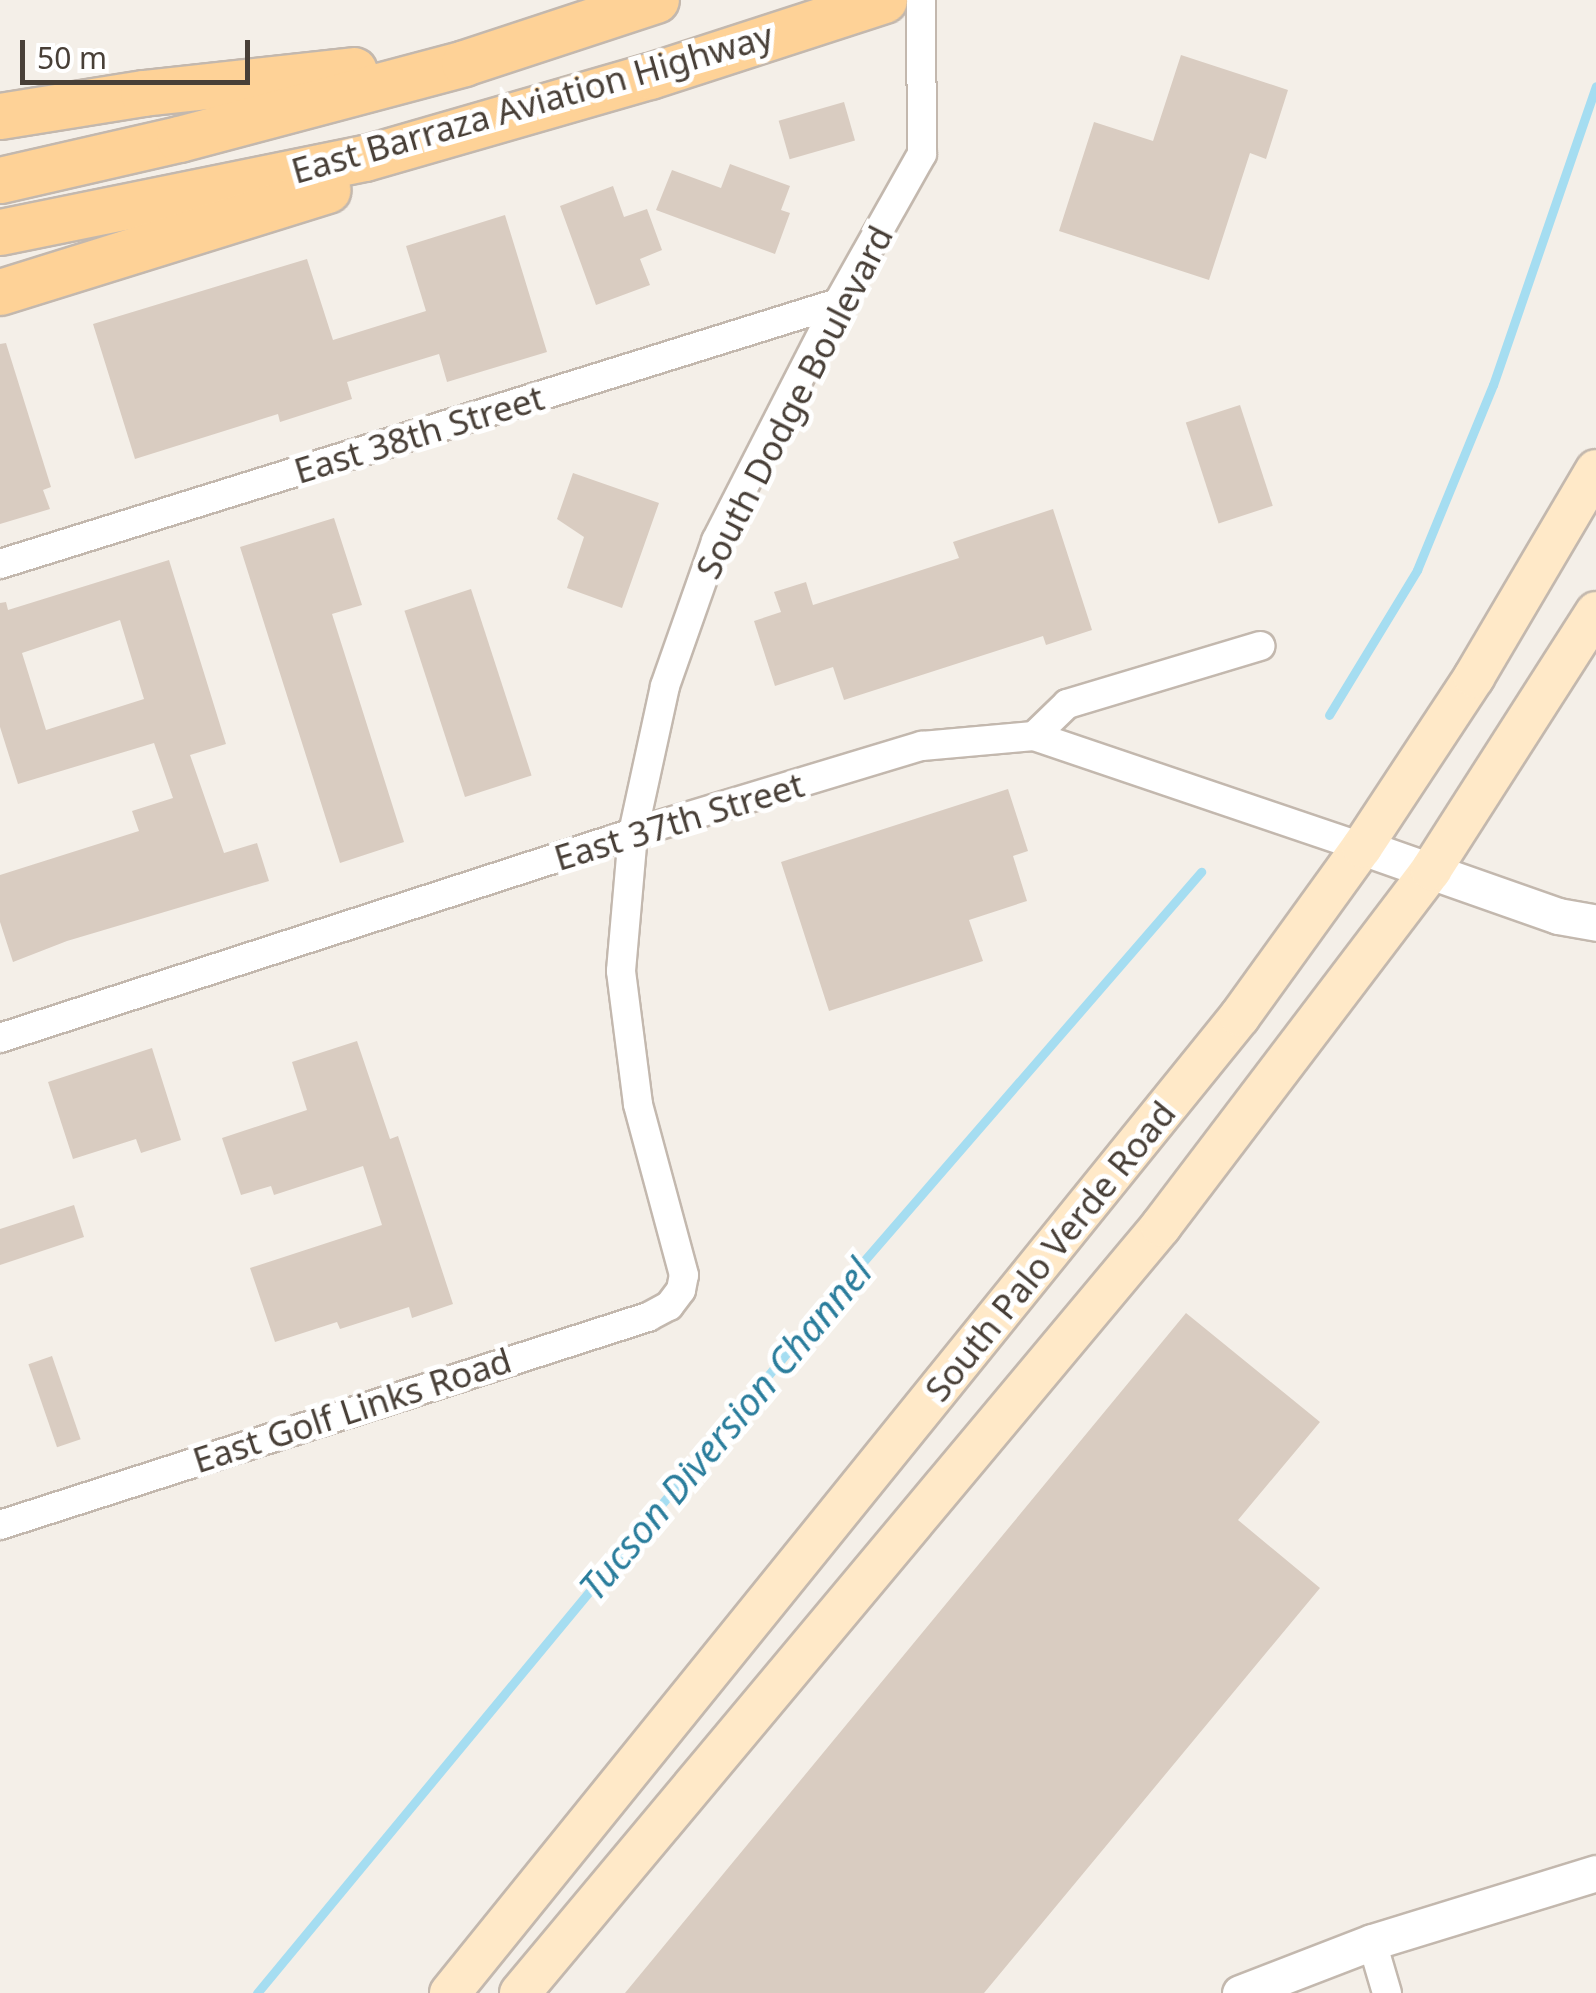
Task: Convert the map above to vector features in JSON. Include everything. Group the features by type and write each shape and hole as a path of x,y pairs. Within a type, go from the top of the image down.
{"main road":[{"name":"East Barraza Aviation Highway","path":"0,232 365,158 650,76 884,0"},
{"name":"East Barraza Aviation Highway","path":"0,180 179,139 445,68 645,3"},
{"path":"0,116 142,93 378,67 490,45 645,3"},
{"path":"0,292 264,212 650,76"},
{"name":"South Palo Verde Road","path":"450,1993 1240,1016 1362,846 1474,677 1596,470"},
{"name":"South Palo Verde Road","path":"520,1993 1161,1226 1432,870 1596,612"}],"street":[{"name":"South Dodge Boulevard","path":"684,1275 638,1104 621,971 633,833 664,686 716,541 838,303 922,154 920,0"},
{"name":"East 38th Street","path":"0,564 838,303"},
{"path":"1034,736 1067,704 1260,646"},
{"name":"East 37th Street","path":"0,1038 633,833 922,746 1034,736 1362,846"},
{"path":"1362,846 1558,916 1596,923"},
{"name":"East Golf Links Road","path":"0,1525 648,1317 669,1306 684,1275"},
{"path":"1240,1993 1372,1942 1596,1873"},
{"path":"1372,1942 1387,1993"}],"building":[{"path":"1181,55 1288,90 1266,159 1250,153 1209,280 1059,231 1094,122 1153,141"},
{"path":"844,102 855,140 790,159 779,121"},
{"path":"730,164 790,186 781,210 790,213 775,254 656,210 672,170 721,188"},
{"path":"613,186 624,217 647,209 662,250 640,259 650,285 596,305 560,206"},
{"path":"505,215 547,352 447,382 439,354 347,382 352,399 280,422 278,414 135,459 93,324 307,259 333,340 426,311 406,246"},
{"path":"6,343 51,487 43,490 50,509 0,524 0,344"},
{"path":"1240,405 1273,506 1219,523 1186,423"},
{"path":"573,473 659,503 622,608 567,588 584,537 557,519"},
{"path":"1053,509 1092,630 1046,645 1043,636 844,700 833,667 775,686 754,621 781,612 774,592 806,582 813,605 959,558 953,542"},
{"path":"334,518 362,605 332,614 404,842 340,863 240,547"},
{"path":"169,560 226,744 190,755 224,853 257,843 269,881 67,941 13,962 0,922 0,875 139,831 132,811 173,798 154,743 18,784 0,727 0,603 6,602 8,610","holes":["120,620 144,699 46,730 22,653"]},
{"path":"471,589 532,775 465,797 404,611"},
{"path":"1008,789 1028,851 1013,856 1027,901 969,920 983,961 829,1011 781,862"},
{"path":"357,1041 390,1139 398,1136 453,1304 412,1318 409,1307 340,1329 337,1322 275,1342 250,1268 382,1225 363,1166 274,1195 271,1186 241,1195 222,1138 307,1110 292,1062"},
{"path":"152,1048 181,1140 141,1153 136,1139 73,1159 48,1082"},
{"path":"74,1205 84,1237 0,1265 0,1229"},
{"path":"1186,1313 1320,1422 1238,1520 1320,1588 984,1993 625,1993"},
{"path":"52,1356 81,1439 57,1447 28,1364"}],"waterway":[{"name":"Tucson Diversion Channel","path":"1329,715 1417,570 1493,385 1596,86"},
{"name":"Tucson Diversion Channel","path":"257,1993 843,1285 1201,872"}]}
